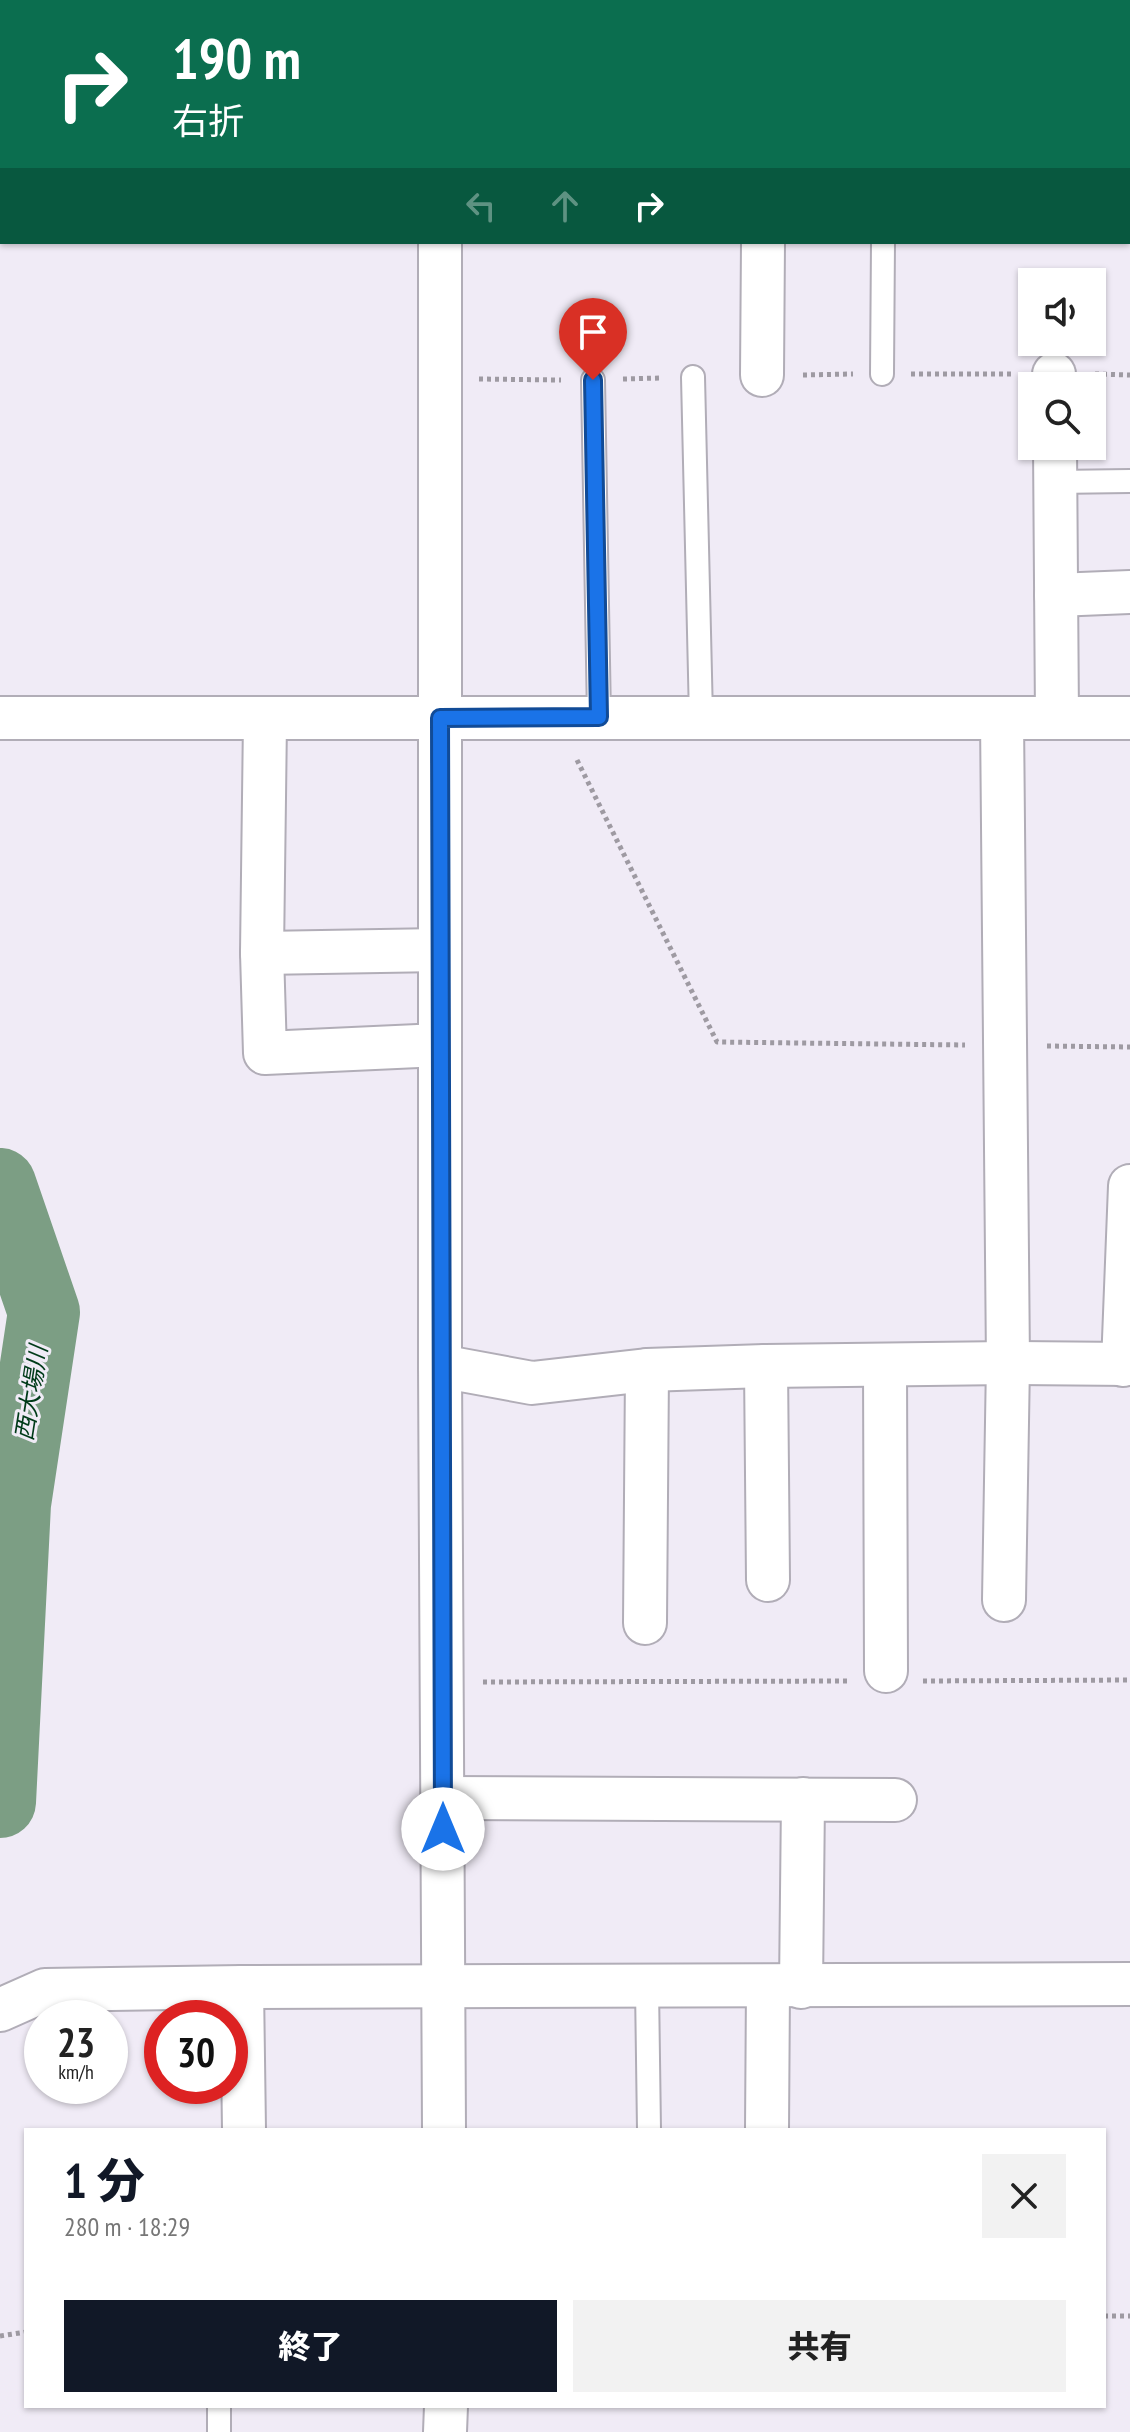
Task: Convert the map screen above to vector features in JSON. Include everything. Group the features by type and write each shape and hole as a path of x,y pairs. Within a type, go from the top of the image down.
{"street":[{"path":"440,244 444,2128"},
{"path":"762,375 763,244"},
{"path":"1055,464 1057,718"},
{"path":"1056,595 1130,592"},
{"path":"0,718 1130,718"},
{"path":"1002,718 1008,1363 1004,1600"},
{"path":"265,720 262,953 265,1053 440,1045"},
{"path":"262,953 440,950"},
{"path":"440,1366 532,1383 647,1370 766,1366 1126,1365 1130,1186"},
{"path":"766,1366 768,1580"},
{"path":"885,1366 885,1678"},
{"path":"645,1623 647,1370"},
{"path":"443,1798 895,1800"},
{"path":"767,2128 803,1799"},
{"path":"0,2010 45,1990 1130,1984"},
{"path":"242,1987 244,2128"},
{"path":"445,2432 446,2408"}],"lane":[{"path":"882,374 883,244"},
{"path":"693,377 701,717"},
{"path":"593,380 599,717"},
{"path":"1055,464 1130,481"},
{"path":"647,1987 649,2128"},
{"path":"219,2408 219,2432"}],"path":[{"path":"555,716 717,1042 1130,1047"},
{"path":"481,1682 885,1678 1130,1680"},
{"path":"1106,2316 1130,2316"},
{"path":"0,2336 24,2332"}],"waterway":[{"name":"西大場川","path":"0,1184 44,1312 15,1504 0,1802"}],"route":[{"path":"443,1829 440,718 599,717 593,380"}]}
